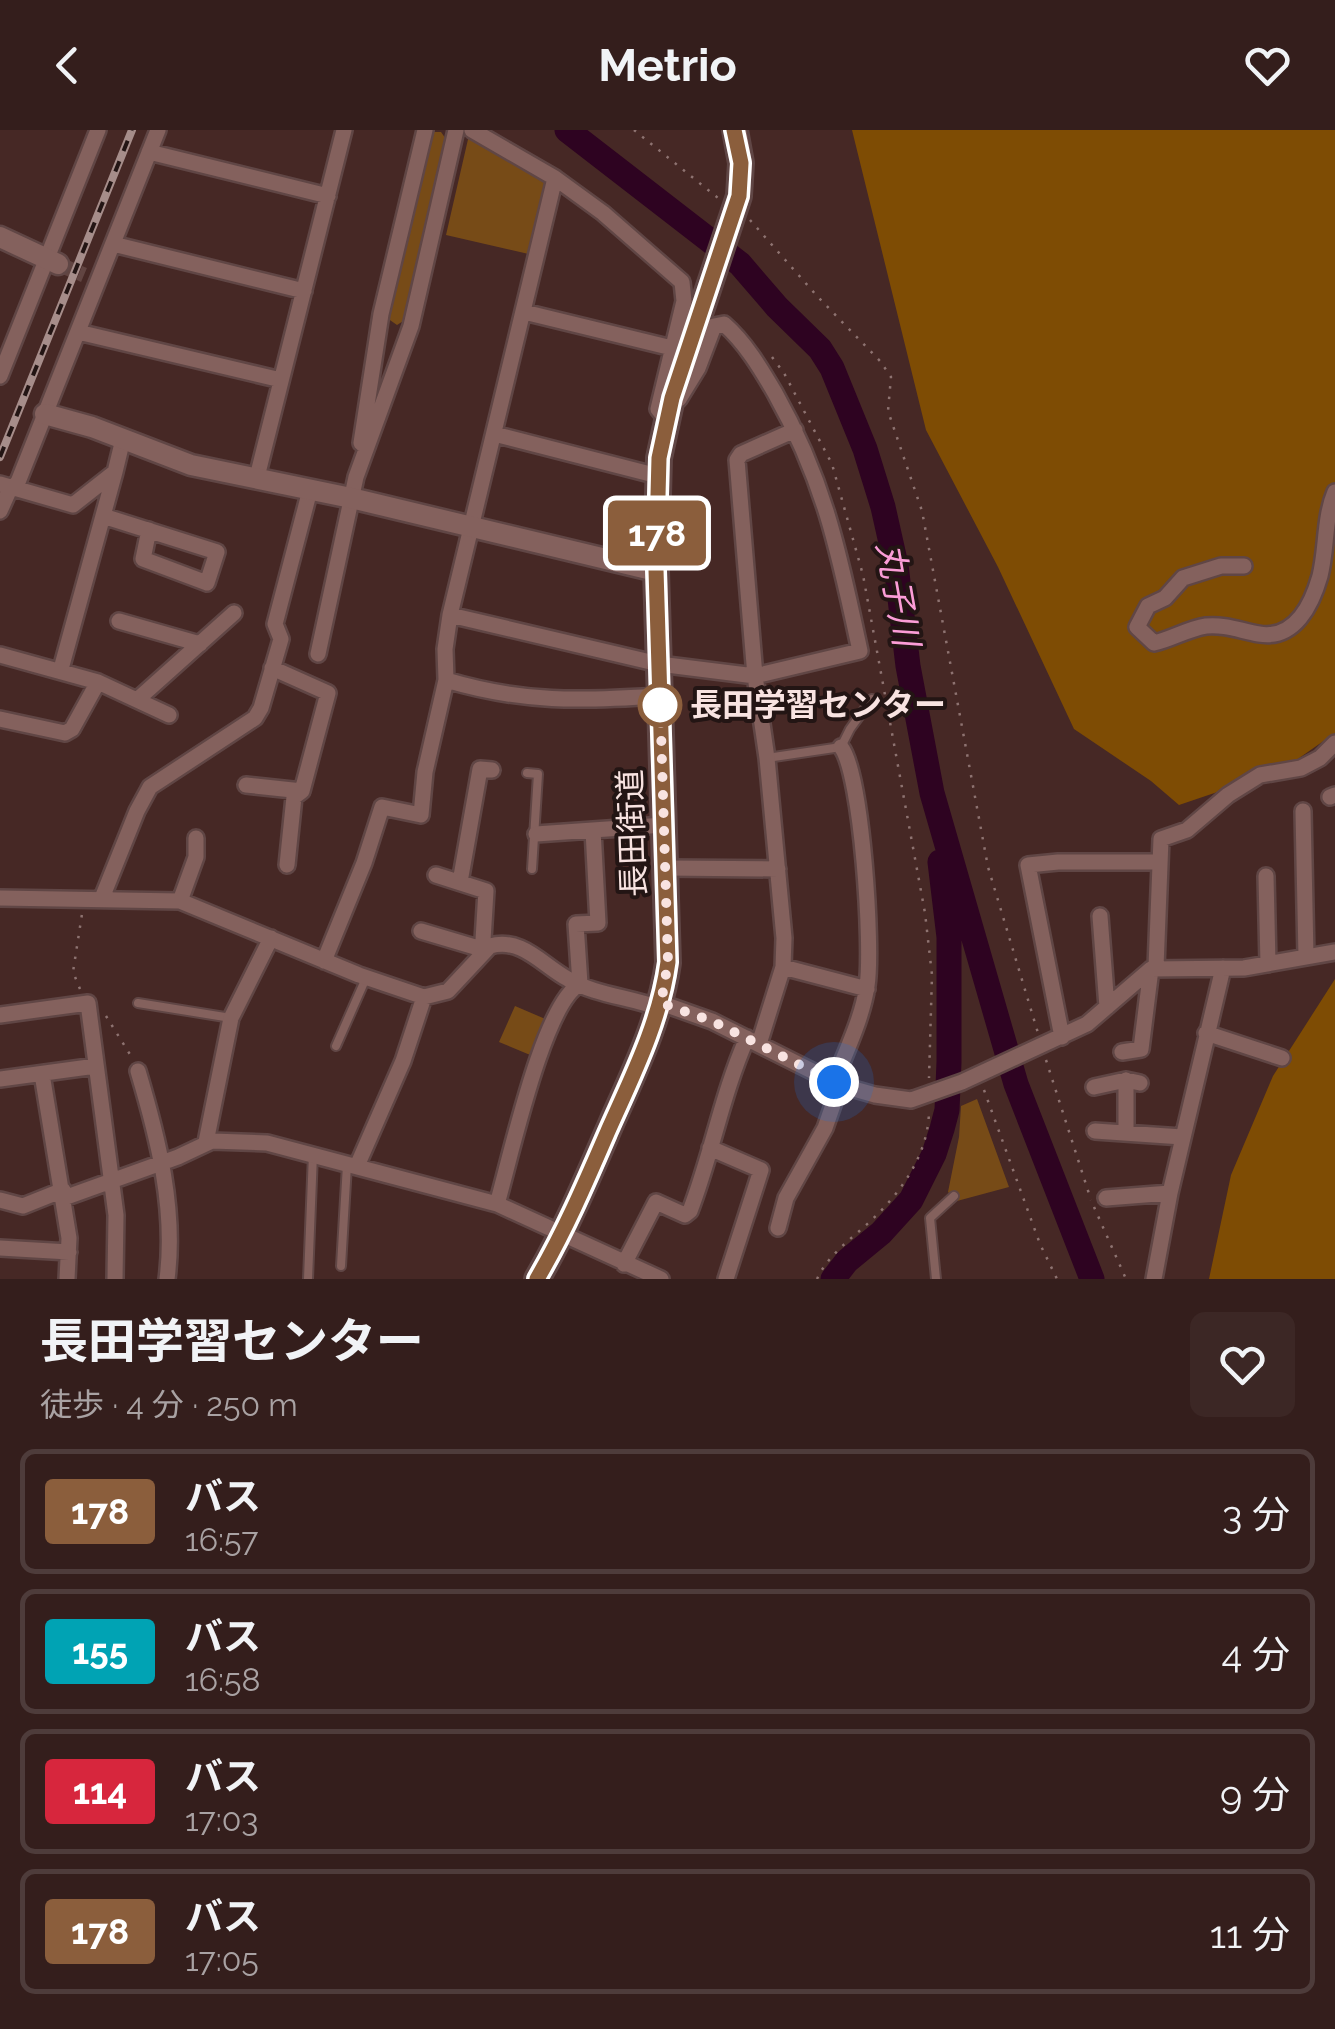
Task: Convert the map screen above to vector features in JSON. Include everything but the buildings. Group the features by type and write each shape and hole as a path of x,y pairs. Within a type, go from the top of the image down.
{"main road":[{"name":"長田街道","path":"537,1279 564,1234 660,1005 668,962 656,570 658,476 666,419 729,209 742,179 734,130"}],"street":[{"path":"0,375 52,261 98,130"},
{"path":"0,512 78,332 91,279 113,244 158,130"},
{"path":"257,477 344,130"},
{"path":"318,654 356,476 381,314 424,130"},
{"path":"356,476 411,326 456,130"},
{"path":"450,615 659,664 755,676 860,651 837,540 823,494 762,369 724,324 714,326 698,368 666,419 658,409 684,301 682,282 603,213 554,178 472,130"},
{"path":"149,152 328,196"},
{"path":"324,961 382,807 422,815 425,772 446,680 450,615 554,178"},
{"path":"0,237 52,261"},
{"path":"113,244 304,291"},
{"path":"524,312 672,348"},
{"path":"78,332 281,380"},
{"path":"45,414 191,465 351,498 656,570"},
{"path":"624,1264 656,1202 693,1217 730,1080 753,1041 783,967 778,869 755,676 737,460 741,454 795,430"},
{"path":"494,434 658,476"},
{"path":"61,670 123,439"},
{"path":"8,486 74,505 115,472"},
{"path":"102,898 136,811 150,787 255,718 262,708 281,639 276,624 310,490"},
{"path":"1244,566 1221,566 1183,578 1165,598 1148,606 1137,627 1154,643 1205,626 1261,634 1281,632 1304,616 1312,600 1323,563 1330,503 1335,492"},
{"path":"103,516 149,530 217,552 206,584 143,559 149,530"},
{"path":"138,699 234,614"},
{"path":"120,620 200,644"},
{"path":"0,655 98,682 170,715"},
{"path":"272,668 328,693 302,791 294,797 288,865"},
{"path":"446,680 526,699 660,696"},
{"path":"0,719 65,734 72,729 98,682"},
{"path":"1122,1052 1142,1049 1154,968 1161,839 1187,830 1228,794 1260,775 1301,768 1320,758 1335,743"},
{"path":"778,1228 786,1198 825,1128 866,990 869,954 860,831 849,758 841,747"},
{"path":"460,882 480,769 492,770"},
{"path":"246,785 302,791"},
{"path":"1303,811 1306,957"},
{"path":"536,834 664,825"},
{"path":"580,984 576,924 598,922 593,830"},
{"path":"180,901 196,858 196,838"},
{"path":"1062,1036 1028,866 1058,862 1159,862"},
{"path":"666,868 778,869"},
{"path":"436,875 486,891 486,949"},
{"path":"1266,876 1268,964"},
{"path":"0,898 180,901 366,978 424,997 448,991 486,949 498,944 523,948 580,984 660,1005 753,1041 838,1084 904,1100 962,1082 1087,1024 1154,968 1268,964 1335,952"},
{"path":"1100,916 1108,1008"},
{"path":"421,931 486,949"},
{"path":"206,1142 231,1018 271,938"},
{"path":"783,967 866,990"},
{"path":"1154,1279 1222,968"},
{"path":"497,1204 536,1064 566,994 580,984"},
{"path":"352,1164 393,1086 424,997"},
{"path":"0,1015 88,1003 112,1180 117,1241 115,1279"},
{"path":"1206,1034 1282,1058"},
{"path":"0,1079 96,1066"},
{"path":"138,1071 161,1163 170,1228 167,1279"},
{"path":"42,1074 64,1194 67,1279"},
{"path":"1094,1088 1133,1082 1126,1133"},
{"path":"1095,1131 1182,1137"},
{"path":"0,1201 23,1206 161,1163 206,1142 266,1143 497,1204 661,1279"},
{"path":"710,1148 761,1170 726,1279"},
{"path":"1106,1198 1170,1194"},
{"path":"0,1248 68,1252"}],"lane":[{"path":"767,758 841,747 872,699"},
{"path":"527,773 538,774 532,870"},
{"path":"336,1046 366,978"},
{"path":"138,1003 231,1018"},
{"path":"308,1278 313,1154"},
{"path":"342,1266 352,1164"},
{"path":"936,1279 930,1218 954,1196"}],"path":[{"path":"634,130 722,201 880,360 891,378 888,411 922,511 988,866 1083,1180 1126,1279"},
{"path":"773,359 832,464 862,576 932,975 932,1094 924,1142 901,1189 833,1255 817,1279"},
{"path":"84,898 73,972 77,986 86,994"},
{"path":"103,1012 138,1071"},
{"path":"981,1074 1040,1244 1057,1279"}],"shaded area":[{"path":"852,130 1335,130 1335,733 1282,770 1179,805 1151,781 1074,729 998,567 926,430"},
{"path":"441,132 448,142 408,318 397,325 387,318 429,136"},
{"path":"469,135 550,183 533,255 446,235"},
{"path":"1335,979 1335,1279 1209,1279 1231,1175 1273,1076"},
{"path":"515,1006 550,1021 535,1057 499,1042"},
{"path":"977,1099 1009,1187 957,1201 948,1192 961,1106"}],"waterway":[{"name":"丸子川","path":"567,130 740,264 820,349 832,368 865,449 883,507 896,565 908,666 932,793 1016,1084 1092,1279"},
{"path":"833,1279 911,1200 934,1154 947,1110 949,937 940,862"}],"tunnel":[{"path":"58,264 84,275"}],"railway":[{"path":"0,457 132,130"}],"bus line":[{"name":"178","path":"537,1279 564,1234 651,1032 665,984 668,962 656,570 658,476 662,434 672,398 739,196 741,163 734,130"}],"place":[{"name":"長田学習センター","path":"660,705"}],"route":[{"path":"660,705 660,696 668,962 661,1003 712,1021 834,1082"}]}
